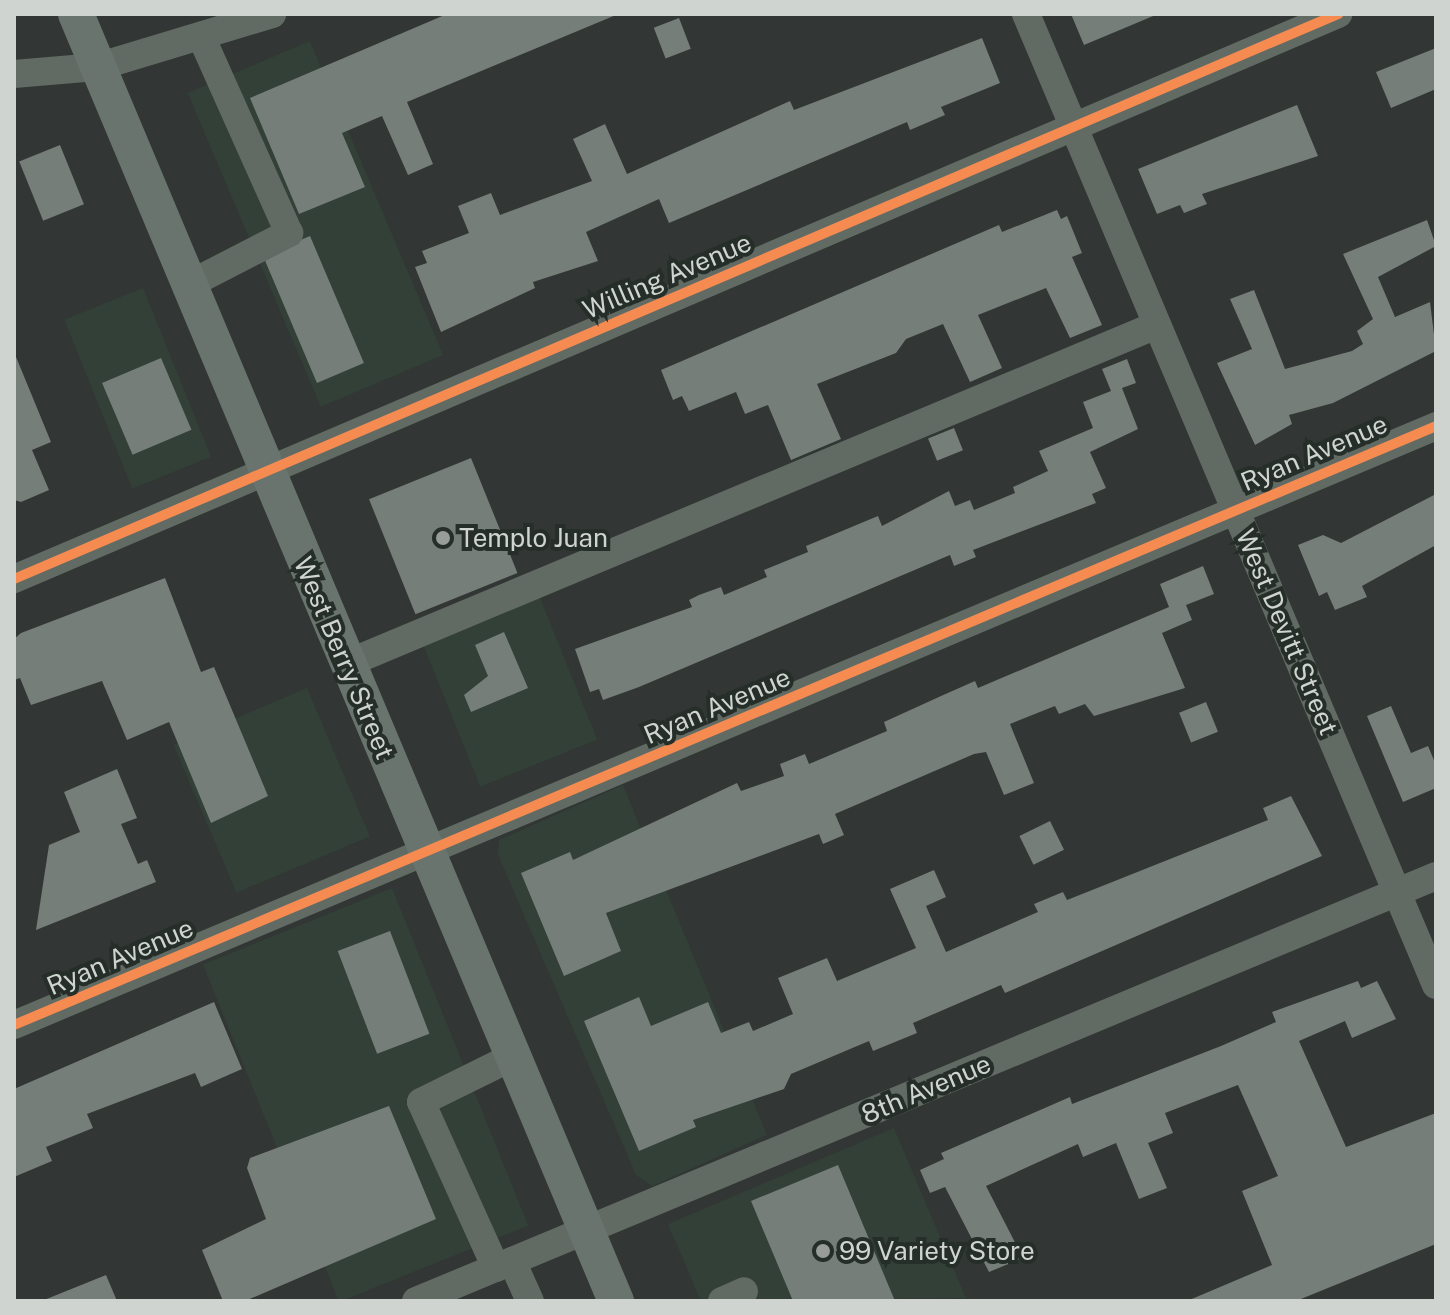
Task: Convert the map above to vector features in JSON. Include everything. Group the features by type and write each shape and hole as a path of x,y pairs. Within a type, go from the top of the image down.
{"main road":[{"name":"West Berry Street","path":"76,14 265,473 586,1230 610,1299"}],"street":[{"name":"West Devitt Street","path":"1026,14 1436,985"},
{"name":"Willing Avenue","path":"14,579 1073,124 1338,14"},
{"path":"14,74 97,67 268,15"},
{"path":"188,285 289,233 201,36"},
{"path":"346,664 1157,325"},
{"name":"Ryan Avenue","path":"14,1025 1436,426"},
{"name":"8th Avenue","path":"416,1301 1436,876"},
{"path":"512,1057 421,1102 504,1264 530,1301"}],"shaded area":[{"path":"310,41 443,355 321,407 188,93"},
{"path":"143,288 211,457 132,489 64,320"},
{"path":"538,593 597,739 480,787 421,640"},
{"path":"307,688 370,836 236,893 174,745"},
{"path":"623,785 767,1135 652,1186 636,1175 498,855 499,840"},
{"path":"392,888 528,1225 339,1301 203,964"},
{"path":"894,1128 966,1298 701,1301 668,1224"}],"building":[{"path":"447,14 616,15 407,102 433,164 408,175 382,116 342,133 365,187 299,214 250,98"},
{"path":"1071,14 1158,14 1084,45"},
{"path":"679,18 691,49 666,58 654,28"},
{"path":"982,38 1000,83 941,107 945,115 910,130 907,122 669,223 659,199 586,232 598,261 533,282 535,288 441,332 415,267 427,263 422,251 469,233 458,206 491,193 500,215 592,181 573,139 605,124 627,174 790,101 794,110"},
{"path":"1436,48 1436,89 1391,108 1376,72"},
{"path":"1297,105 1318,156 1202,194 1207,204 1184,213 1180,205 1157,214 1138,169"},
{"path":"60,145 84,204 43,221 19,161"},
{"path":"1057,210 1061,219 1067,216 1082,253 1072,257 1102,325 1070,338 1046,288 978,315 1002,368 970,382 943,324 906,339 896,353 817,384 841,439 791,460 768,405 745,414 736,392 689,411 682,396 673,400 661,370 999,225 1002,232"},
{"path":"1427,220 1436,246 1378,277 1395,317 1430,302 1436,351 1333,403 1289,415 1292,424 1255,445 1217,363 1252,349 1230,299 1254,290 1285,369 1352,351 1363,344 1357,331 1373,319 1343,254"},
{"path":"310,236 364,363 317,383 263,256"},
{"path":"14,352 51,442 32,450 49,490 21,502 14,500"},
{"path":"161,358 191,430 133,455 102,383"},
{"path":"1127,359 1136,383 1122,388 1138,429 1090,452 1106,488 1092,494 1096,503 973,550 976,557 954,566 950,555 639,687 603,700 599,689 590,692 575,649 692,607 689,600 699,595 721,587 724,595 767,577 764,570 808,552 806,546 878,516 882,526 949,491 955,506 970,500 974,510 1015,493 1013,487 1048,471 1039,451 1093,428 1083,402 1111,391 1102,369"},
{"path":"954,428 963,450 937,461 928,438"},
{"name":"Templo Juan","path":"471,458 517,573 415,614 369,499"},
{"path":"1436,494 1436,545 1362,586 1367,597 1335,610 1327,592 1319,596 1298,545 1323,535 1341,543"},
{"path":"1203,566 1214,594 1186,605 1192,620 1162,633 1185,688 1094,716 1085,704 1059,714 1055,706 1010,724 1034,783 1004,795 986,752 974,754 835,814 844,835 823,844 819,834 606,913 621,951 564,976 521,873 570,852 573,860 737,783 741,791 784,776 780,764 805,754 809,764 887,731 884,722 975,681 978,688 1169,607 1160,584"},
{"path":"165,578 201,672 214,667 268,796 211,823 169,722 127,740 102,681 31,705 20,678 14,680 14,639 21,633"},
{"path":"504,632 528,688 471,712 464,695 488,676 475,645"},
{"path":"1206,702 1218,732 1191,743 1179,713"},
{"path":"1391,706 1411,753 1428,746 1436,765 1436,788 1403,802 1367,716"},
{"path":"117,769 137,818 121,824 138,864 147,860 156,882 36,930 49,845 80,832 64,792"},
{"path":"1291,796 1322,856 1005,993 1001,985 913,1023 917,1033 873,1051 869,1041 791,1074 784,1089 693,1120 696,1127 639,1151 584,1021 639,997 651,1026 708,1002 721,1033 749,1022 753,1031 793,1014 778,978 827,958 837,981 916,948 890,889 934,870 946,897 926,906 946,952 1038,912 1034,904 1063,892 1067,900 1268,820 1263,808"},
{"path":"1050,821 1064,850 1033,865 1019,836"},
{"path":"390,931 429,1034 377,1054 338,951"},
{"path":"1358,981 1361,988 1377,981 1396,1019 1352,1038 1345,1021 1299,1041 1346,1147 1436,1113 1436,1244 1296,1301 1187,1301 1272,1265 1242,1191 1278,1176 1238,1085 1165,1113 1173,1133 1148,1143 1167,1188 1139,1199 1116,1143 1083,1157 1078,1144 986,1186 1023,1258 989,1272 945,1187 930,1193 920,1170 944,1159 941,1153 1070,1097 1072,1104 1221,1046 1276,1022 1272,1012"},
{"path":"214,1002 242,1069 201,1087 195,1073 87,1114 93,1128 46,1147 52,1161 14,1177 14,1089"},
{"path":"389,1106 436,1219 245,1301 223,1301 202,1250 266,1219 247,1168 250,1158"},
{"name":"99 Variety Store","path":"838,1165 895,1301 793,1301 751,1201"},
{"path":"106,1275 117,1301 44,1301 44,1300"}],"cycle path":[{"path":"14,579 1338,14"},
{"path":"14,1025 1436,426"}],"place":[{"name":"Templo Juan","path":"443,538"},
{"name":"99 Variety Store","path":"823,1251"}]}
